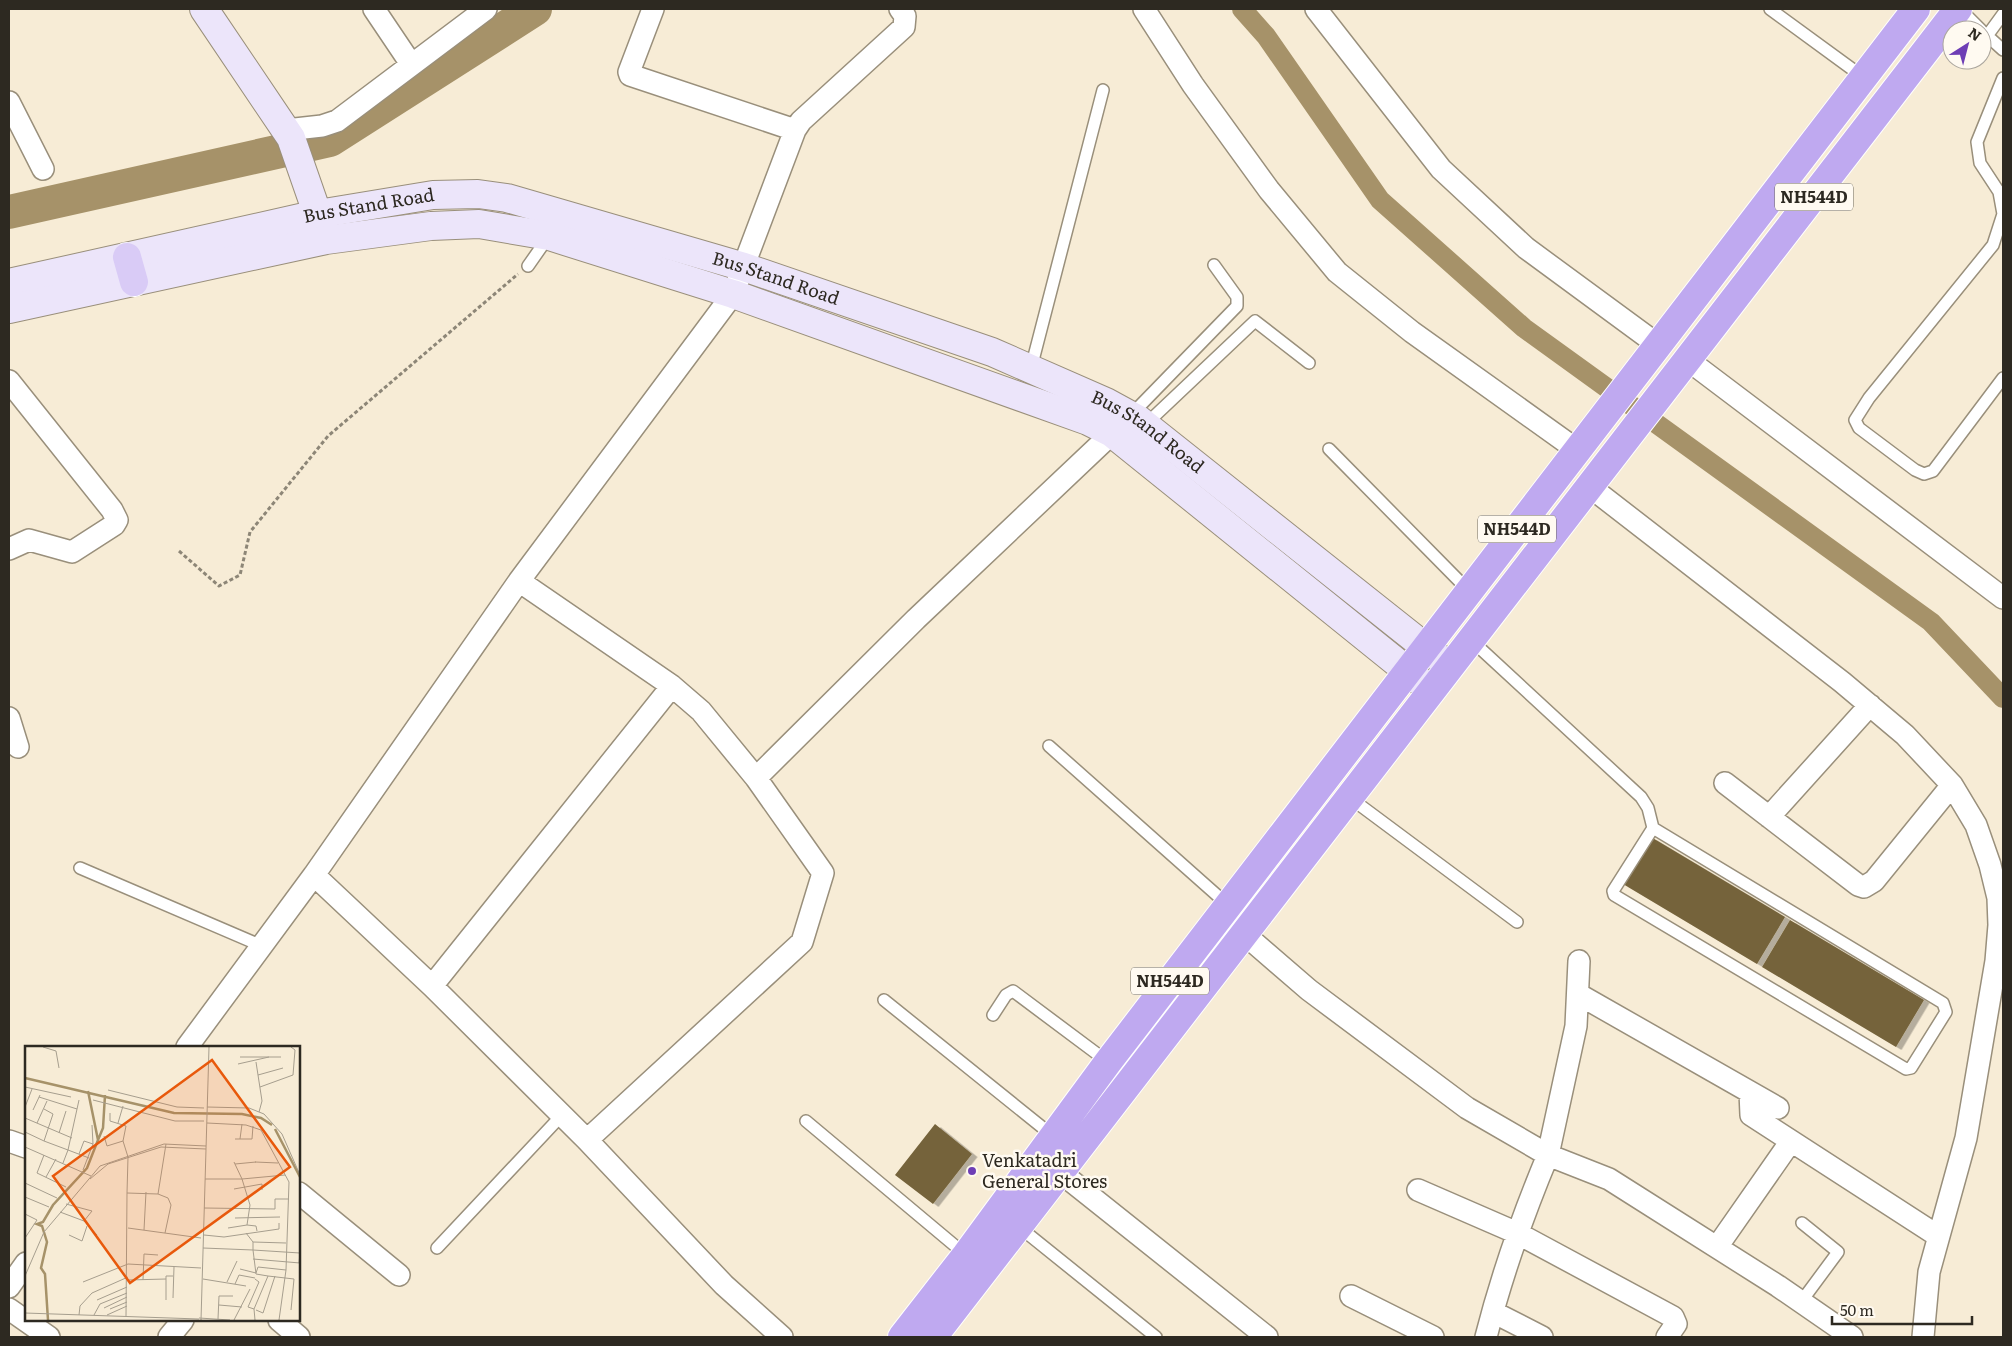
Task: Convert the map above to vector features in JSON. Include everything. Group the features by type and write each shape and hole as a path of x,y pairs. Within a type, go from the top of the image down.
{"highway":[{"name":"NH544D","path":"902,1337 1108,1062 1916,9"},
{"name":"NH544D","path":"933,1337 1430,690 1959,9"},
{"path":"1863,77 1890,98"}],"street":[{"path":"204,9 293,143 326,240"},
{"path":"374,9 411,64"},
{"path":"293,143 322,126 337,121 486,9"},
{"path":"653,9 629,72 630,75 795,130"},
{"path":"188,1046 314,875 519,581 733,294 795,130 801,121 904,27 905,16 900,9"},
{"path":"1144,9 1193,85 1268,190 1337,272 1412,332 1585,440"},
{"path":"1316,9 1441,169 1526,248 1652,353"},
{"path":"9,102 43,169"},
{"name":"Bus Stand Road","path":"9,309 130,269 318,214 452,194 507,198 554,225 733,294 1069,412 1129,425 1449,666"},
{"name":"Bus Stand Road","path":"9,283 130,269 458,223 505,227 554,225 744,267 992,352 1106,402 1129,425 1407,672 1430,690"},
{"path":"1688,360 2003,598"},
{"path":"9,381 117,518 114,525 77,551 72,552 29,540 9,549"},
{"path":"756,778 916,619 1129,425"},
{"path":"1590,486 1870,705 1905,735 1952,785 1976,826 1990,866 1998,898 1999,925 1996,961 1966,1138 1928,1272 1923,1337"},
{"path":"519,581 672,686 701,711 756,778 823,873 802,942 587,1140"},
{"path":"432,986 672,686"},
{"path":"1769,817 1870,705"},
{"path":"9,718 18,746"},
{"path":"1725,783 1858,885 1864,887 1874,881 1952,785"},
{"path":"314,875 432,986 587,1140 724,1286 782,1337"},
{"path":"1244,933 1309,990 1467,1108 1548,1155 1609,1179 1717,1247 1852,1337"},
{"path":"1486,1337 1517,1233 1548,1155 1576,1026 1579,961"},
{"path":"1578,994 1778,1108"},
{"path":"1750,1092 1751,1114 1938,1236"},
{"path":"9,1141 25,1147"},
{"path":"1717,1247 1791,1141"},
{"path":"1060,1172 1267,1337"},
{"path":"1418,1190 1517,1233 1673,1317 1676,1324 1667,1337"},
{"path":"300,1194 399,1275"},
{"path":"1351,1296 1433,1337"},
{"path":"9,1309 25,1320"},
{"path":"1493,1312 1542,1337"},
{"path":"26,1321 49,1337"},
{"path":"169,1337 182,1321"},
{"path":"280,1321 299,1337"}],"lane":[{"path":"1770,9 1863,77"},
{"path":"1959,9 1970,20"},
{"path":"1992,24 2003,14"},
{"path":"1992,40 2003,50"},
{"path":"2003,78 1977,142 1980,163 1999,192 2003,214 1993,245 1868,398 1855,420 1859,428 1915,470 1924,474 1934,471 2003,378"},
{"path":"1031,368 1103,90"},
{"path":"528,266 554,225"},
{"path":"1129,425 1237,306 1237,297 1214,265"},
{"path":"1129,425 1255,321 1309,363"},
{"path":"1329,449 1469,591"},
{"path":"1470,639 1641,796 1648,808 1653,828 1943,1003 1946,1012 1911,1068 1908,1070 1897,1064 1614,895 1613,891 1653,828"},
{"path":"1050,746 1228,905"},
{"path":"1349,797 1517,922"},
{"path":"80,868 262,946"},
{"path":"993,1015 1006,995 1013,992 1108,1062"},
{"path":"884,1000 1053,1136"},
{"path":"437,1248 562,1115"},
{"path":"806,1120 966,1254"},
{"path":"1801,1302 1838,1252 1802,1223"},
{"path":"1018,1226 1156,1337"}],"path":[{"path":"180,551 219,586 240,575 250,532 328,436 528,266"}],"building":[{"path":"1651,837 1785,917 1757,964 1623,884"},
{"path":"1790,920 1924,1000 1896,1047 1762,967"},
{"path":"935,1124 972,1154 933,1204 895,1175"}],"waterway":[{"path":"9,212 330,140 535,9"},
{"path":"1242,9 1266,36 1380,200 1524,328 1931,622 2003,698"}],"place":[{"name":"Venkatadri General Stores","path":"972,1171"}]}
